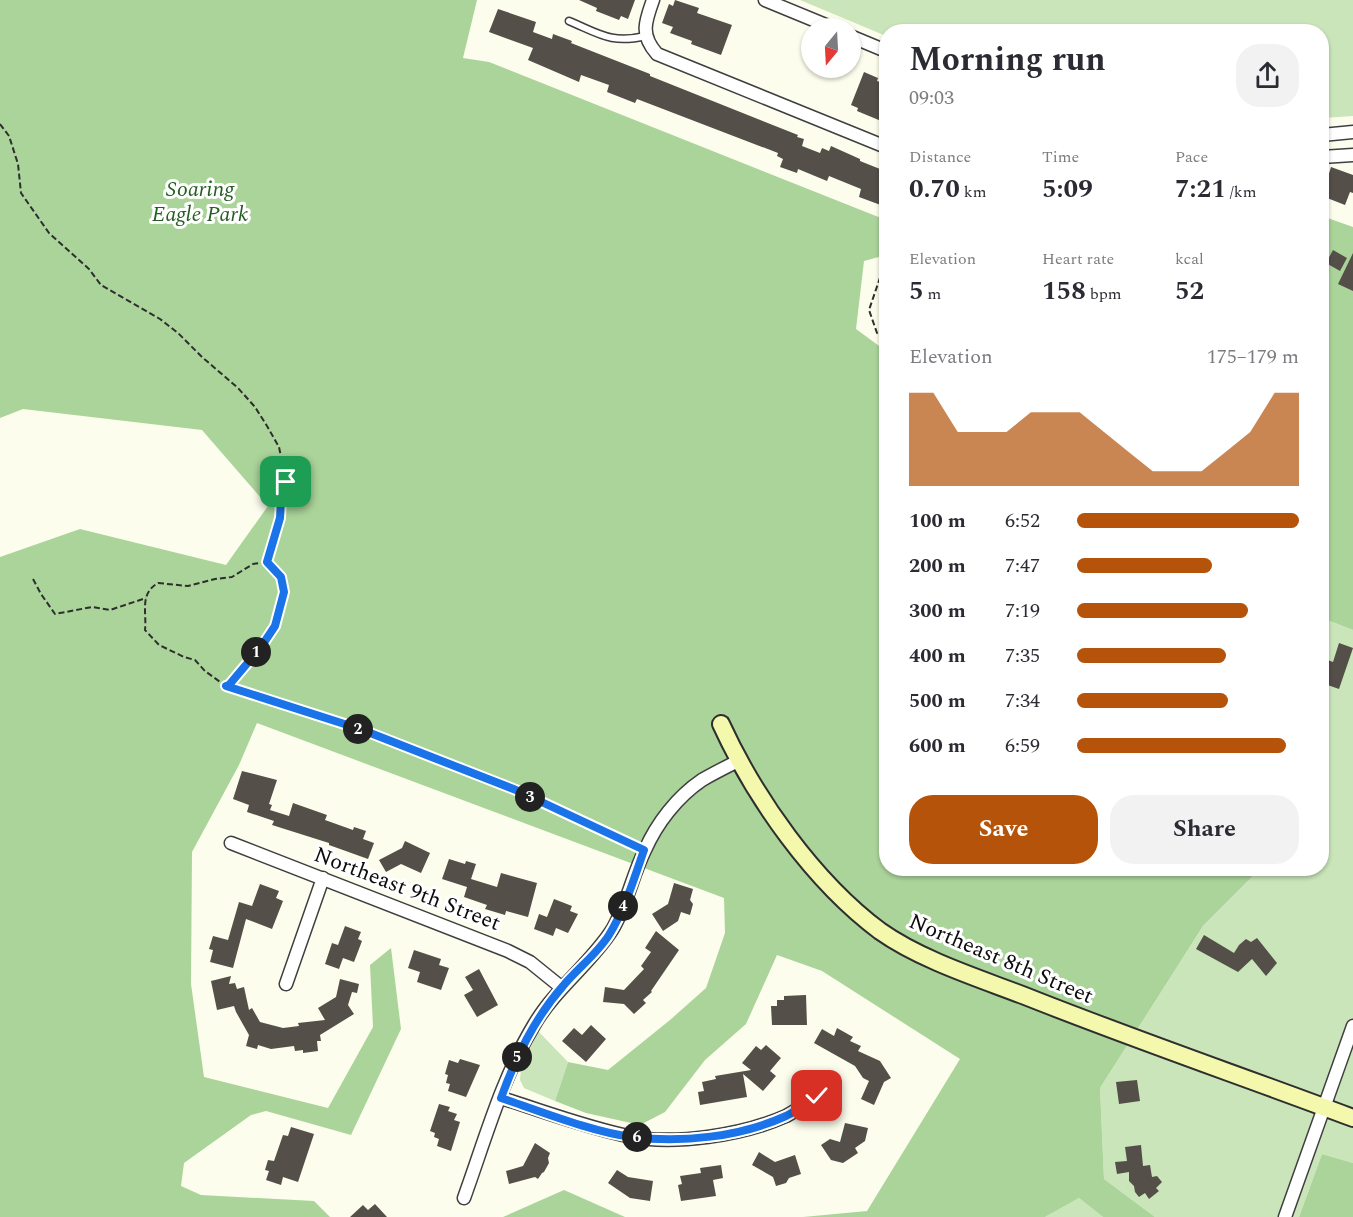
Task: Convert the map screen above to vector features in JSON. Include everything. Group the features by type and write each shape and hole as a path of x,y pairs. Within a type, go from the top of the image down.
{"street":[{"path":"654,0 645,25 646,36 657,54 879,144"},
{"path":"765,0 809,18"},
{"path":"861,41 879,48"},
{"path":"1329,134 1353,132"},
{"path":"1329,157 1353,155"},
{"name":"Northeast 8th Street","path":"721,724 738,761 777,821 821,875 849,904 881,931 946,965 999,986 1116,1032 1353,1118"},
{"path":"464,1198 514,1062 534,1024 561,987 607,938 619,917 644,850 660,822 678,801 701,781 738,761"},
{"name":"Northeast 9th Street","path":"231,843 508,951 530,962 561,987"},
{"path":"286,984 323,878"},
{"path":"1285,1217 1353,1026"},
{"path":"501,1098 619,1134 664,1140 710,1136 760,1126 787,1115 817,1096"}],"lane":[{"path":"569,21 617,40 646,36"}],"path":[{"path":"0,124 9,136 18,164 21,193 49,233 88,269 101,285 178,333 255,406 279,447 286,482 281,500 280,518 267,562"},
{"path":"879,281 869,310 879,334"},
{"path":"267,562 253,564 239,575 188,586 158,583 148,591 146,598 145,630 159,645 183,657 195,660 205,671 227,687 360,729 516,790 644,850"},
{"path":"227,687 253,657 275,626 284,592 281,577 267,562"},
{"path":"33,579 55,614 92,607 110,610 146,598"}],"green space":[{"name":"Soaring Eagle Park","path":"0,0 477,0 463,58 489,62 879,217 879,257 864,261 856,329 879,346 879,876 1253,876 1203,926 1100,1088 1104,1179 1155,1217 1103,1217 1079,1198 1045,1217 803,1217 867,1211 960,1059 822,971 777,955 746,1024 705,1060 665,1112 640,1125 586,1113 555,1101 568,1062 608,1070 706,988 725,933 724,898 257,723 239,765 192,852 191,984 204,1077 328,1108 373,1027 370,965 391,948 401,1029 351,1135 266,1111 251,1115 184,1163 181,1186 201,1195 314,1201 330,1217 0,1217 0,557 80,529 226,565 268,506 202,430 23,409 0,418"},
{"path":"800,0 1353,0 1353,116 1329,118 1329,24 879,24 879,33 861,26 861,18 843,18"},
{"path":"1329,218 1353,227 1353,630 1329,621"},
{"path":"1329,621 1353,630 1353,1163 1322,1154 1299,1217 1155,1217 1104,1179 1100,1088 1203,926 1253,876 1329,876"},
{"path":"538,1031 568,1062 555,1101 524,1088 520,1080 521,1069"},
{"path":"1322,1154 1353,1163 1353,1217 1299,1217"},
{"path":"564,1190 625,1217 503,1217"},
{"path":"1079,1198 1103,1217 1045,1217"}],"building":[{"path":"579,0 635,0 628,19 621,16 619,20 596,11 597,8"},
{"path":"675,0 699,8 697,13 732,25 721,55 670,33 673,27 662,23 669,4 673,6"},
{"path":"498,9 536,22 533,32 552,39 553,34 572,41 571,43 650,74 650,76 798,135 797,137 804,139 802,146 820,153 822,148 829,151 831,146 879,169 879,204 859,197 861,189 829,176 827,181 798,169 797,173 780,167 783,159 777,156 778,153 637,99 635,103 607,92 609,85 581,75 579,82 528,60 533,48 489,32"},
{"path":"864,72 878,78 879,120 857,111 858,108 851,105"},
{"path":"1331,167 1353,175 1353,193 1350,192 1345,205 1329,199"},
{"path":"1333,250 1347,258 1340,271 1329,265 1329,257"},
{"path":"1353,253 1353,291 1338,284"},
{"path":"1339,643 1353,648 1339,689 1329,685 1329,661 1333,662"},
{"path":"242,771 277,780 269,804 272,805 270,810 289,816 293,803 327,815 325,820 353,830 354,827 366,831 363,839 374,843 368,859 329,845 329,843 272,825 274,821 247,812 249,805 233,799"},
{"path":"405,841 430,853 421,873 401,864 386,872 379,860 402,848"},
{"path":"449,859 465,864 466,861 476,864 471,879 497,887 501,873 537,883 528,917 506,911 505,915 485,909 487,905 464,897 467,887 442,879"},
{"path":"674,883 693,889 690,900 693,904 690,915 681,912 678,921 663,931 652,914 668,904"},
{"path":"260,884 279,891 276,898 283,901 272,929 246,919 233,968 210,962 213,950 209,949 213,936 228,940 239,902 252,906"},
{"path":"554,899 572,906 570,911 578,914 568,933 556,928 553,936 534,929 539,914 547,917"},
{"path":"345,926 361,932 358,939 362,941 354,962 343,958 339,969 325,964 332,943 338,945"},
{"path":"656,931 679,950 652,992 643,1000 646,1003 634,1014 624,1004 603,1002 605,987 624,990 644,969 641,966 651,952 645,948"},
{"path":"1204,935 1234,953 1246,939 1251,942 1257,938 1277,963 1266,976 1252,959 1238,972 1196,949"},
{"path":"414,950 441,959 439,965 449,968 441,990 417,982 420,972 408,968"},
{"path":"479,969 498,1005 477,1017 464,995 473,990 465,977"},
{"path":"231,976 229,984 235,983 237,989 244,987 249,1010 252,1008 260,1022 283,1028 299,1026 298,1023 325,1020 318,1008 336,997 340,979 359,984 357,993 352,992 348,1005 354,1014 320,1035 321,1041 317,1041 318,1051 303,1053 303,1050 295,1051 294,1046 271,1049 258,1045 257,1049 246,1046 249,1035 234,1006 217,1010 211,981"},
{"path":"806,995 807,1025 772,1025 771,1006 777,1006 777,1000 784,1000 784,996"},
{"path":"591,1025 606,1039 586,1062 562,1041 574,1028 582,1035"},
{"path":"837,1028 853,1037 850,1041 861,1046 858,1051 880,1061 891,1078 884,1082 874,1105 861,1099 869,1081 863,1078 855,1066 814,1043 822,1029 834,1036"},
{"path":"766,1045 781,1058 770,1071 776,1076 763,1091 743,1074 747,1097 700,1105 698,1092 704,1091 702,1082 716,1079 715,1076 751,1070 742,1063 756,1046 761,1050"},
{"path":"460,1059 480,1065 466,1097 448,1091 450,1084 446,1083 448,1075 445,1074 449,1060 458,1063"},
{"path":"1137,1080 1140,1101 1119,1104 1116,1082"},
{"path":"439,1104 450,1107 448,1111 457,1114 454,1120 460,1122 451,1151 437,1146 439,1139 434,1137 435,1133 430,1131"},
{"path":"845,1123 868,1128 865,1141 855,1148 858,1153 843,1163 831,1160 821,1145 830,1139 840,1142"},
{"path":"291,1127 314,1134 298,1182 283,1177 281,1185 266,1180 269,1171 265,1170 268,1160 274,1161 283,1135 288,1136"},
{"path":"535,1143 550,1153 549,1163 544,1172 538,1179 535,1177 509,1184 506,1171 523,1166"},
{"path":"1141,1145 1143,1166 1150,1165 1152,1177 1157,1176 1162,1182 1156,1188 1159,1191 1149,1199 1145,1193 1139,1197 1135,1192 1134,1186 1129,1181 1129,1172 1117,1174 1115,1162 1127,1161 1125,1147"},
{"path":"759,1152 775,1162 795,1155 801,1174 776,1186 773,1177 752,1165"},
{"path":"721,1165 723,1178 713,1180 716,1196 681,1201 678,1185 682,1184 680,1176 701,1173 700,1168"},
{"path":"617,1170 628,1177 653,1181 650,1201 630,1198 608,1183"},
{"path":"375,1204 387,1217 350,1217 363,1205 368,1210"}],"route":[{"path":"286,482 281,500 280,518 267,562 281,577 284,597 272,631 253,657 226,686 360,729 516,790 644,850 619,917 607,938 561,987 534,1024 514,1062 501,1098 630,1137 664,1140 710,1136 760,1126 787,1115 817,1096"}]}
